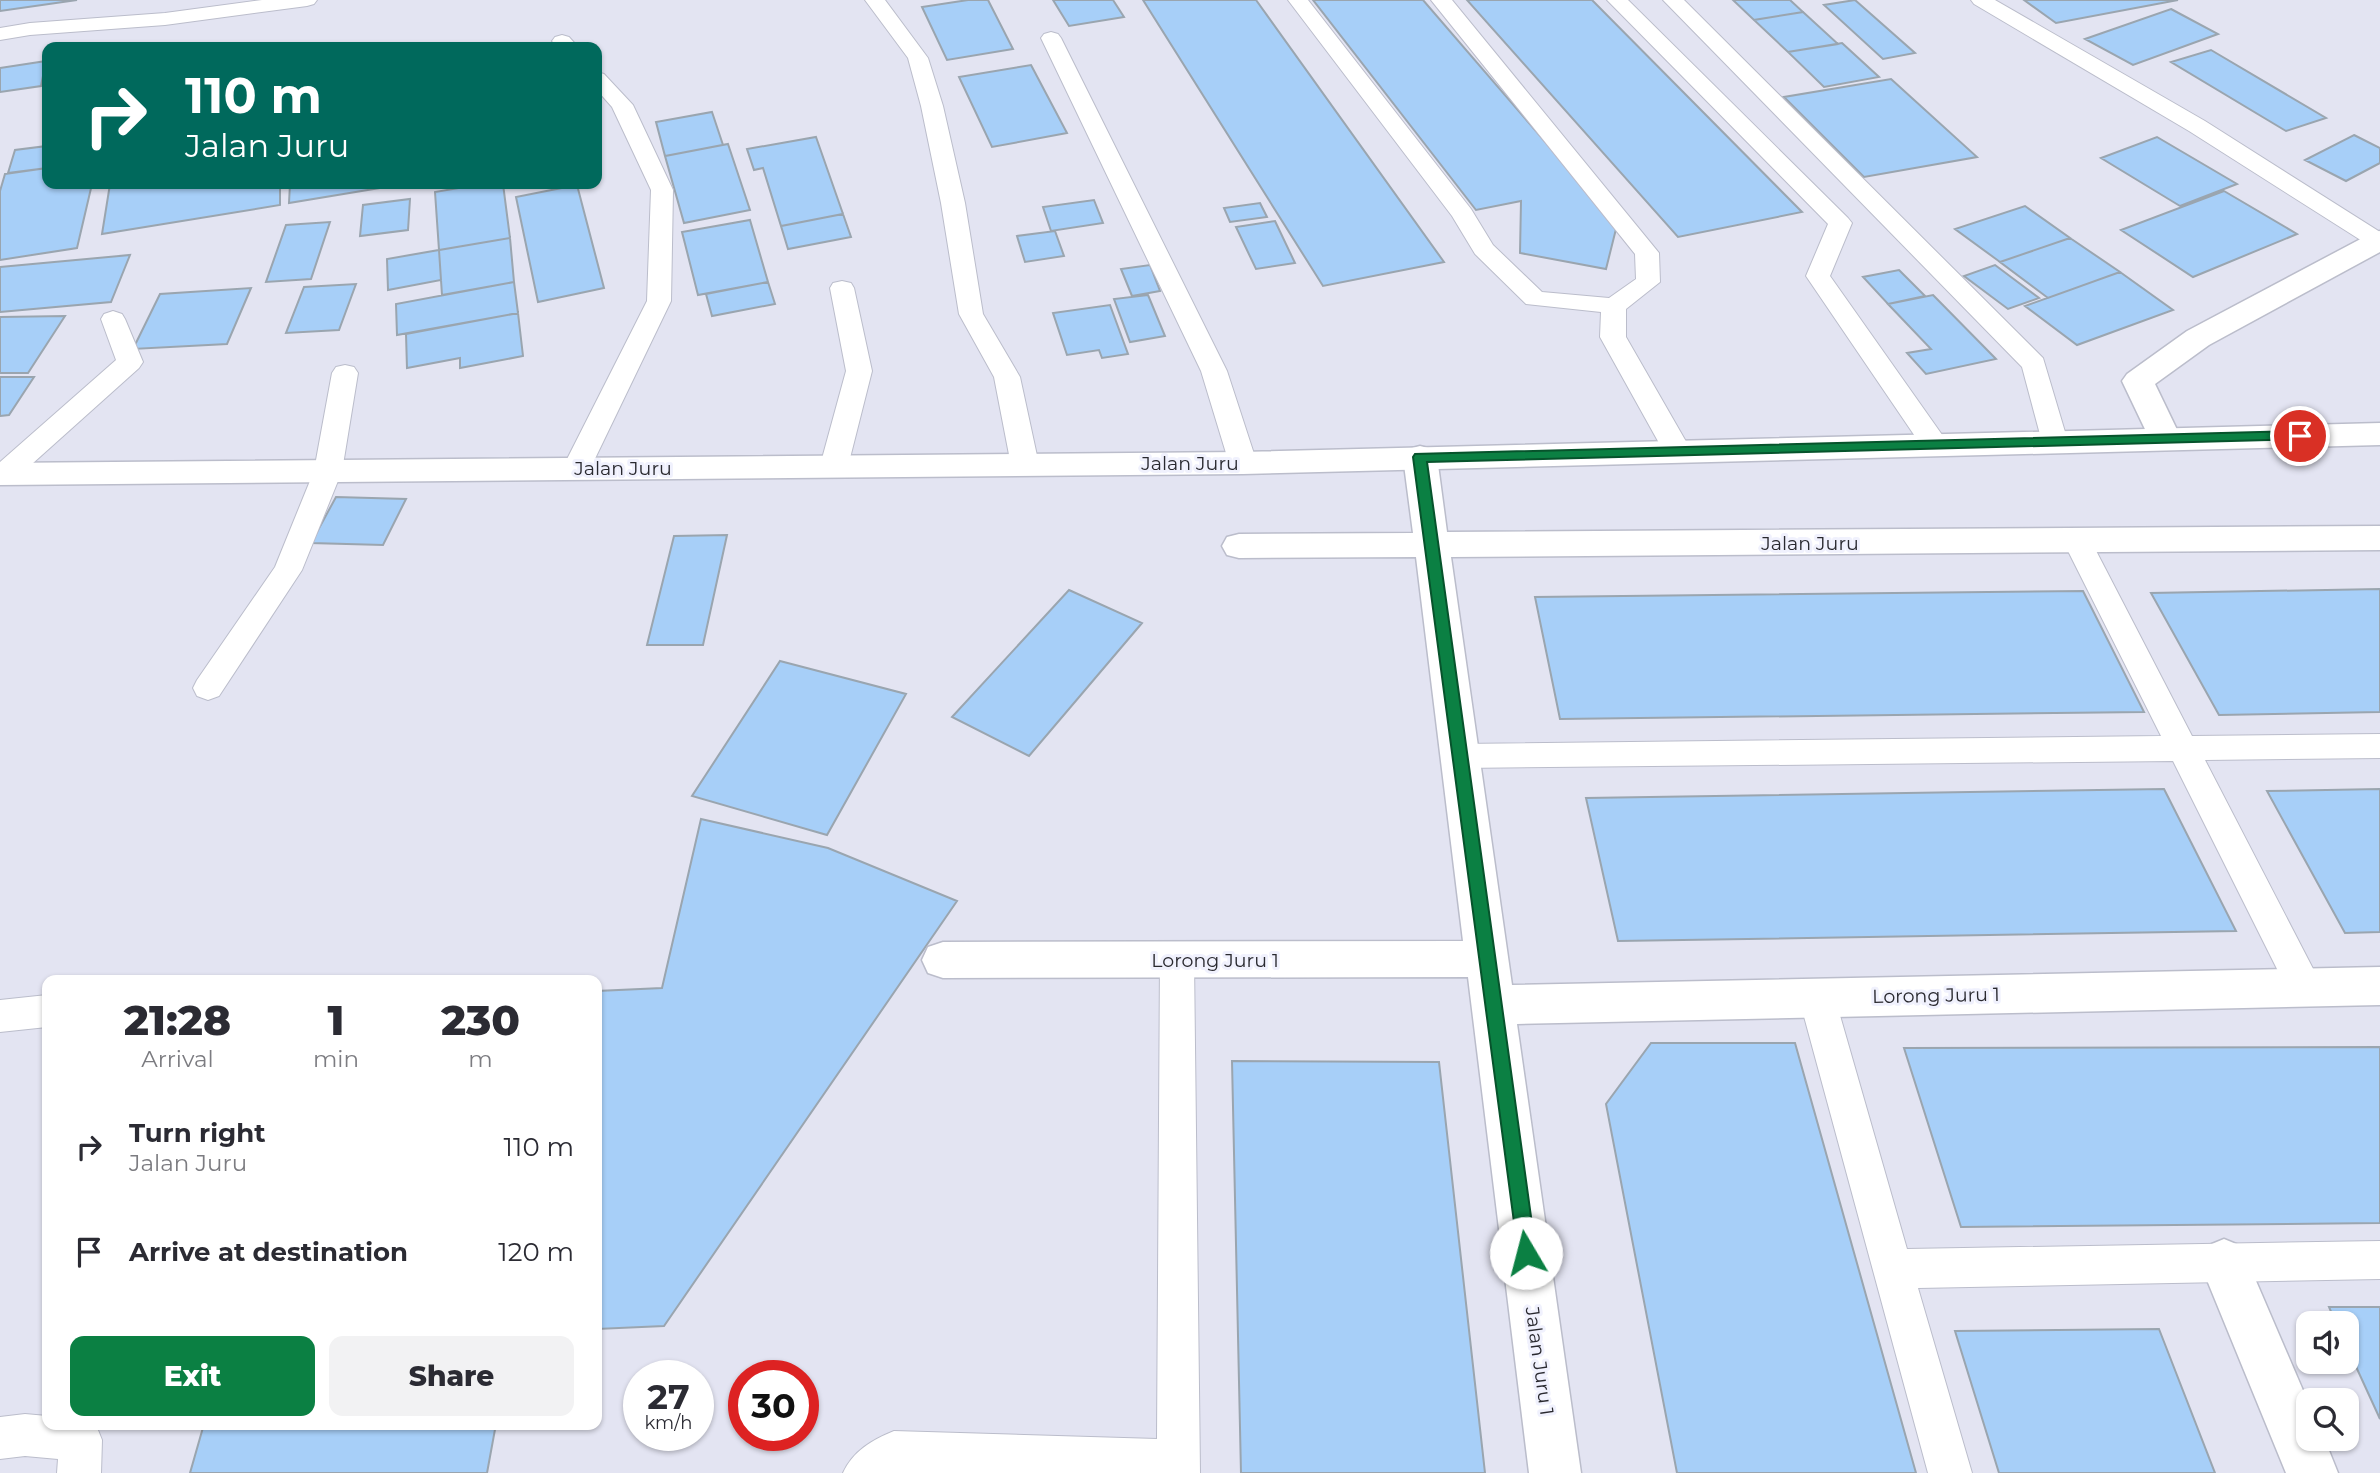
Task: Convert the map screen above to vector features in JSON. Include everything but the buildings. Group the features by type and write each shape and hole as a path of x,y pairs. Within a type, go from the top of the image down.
{"street":[{"path":"2165,438 2138,382 2198,338 2379,240"},
{"name":"Jalan Juru","path":"1,474 1243,463 2380,434"},
{"name":"Jalan Juru 1","path":"1420,457 1555,1473"},
{"name":"Jalan Juru","path":"1239,547 2380,538"},
{"name":"Lorong Juru 1","path":"943,960 1486,959"},
{"name":"Lorong Juru 1","path":"1492,1005 2380,986"},
{"path":"2224,1263 2312,1473"}],"lane":[{"path":"875,0 918,58 943,155 971,314 1007,377 1026,465"},
{"path":"1298,0 1463,214 1483,248 1535,299 1614,306 1648,282 1647,253 1441,0"},
{"path":"1617,0 1840,223 1818,276 1935,445"},
{"path":"1673,0 2034,363 2055,442"},
{"path":"1981,0 2197,126 2379,240"},
{"path":"0,34 30,29 165,19 307,1"},
{"path":"1051,38 1214,371 1243,463"},
{"path":"576,468 659,300 662,190 622,105 602,83"},
{"path":"834,466 859,371 842,288"},
{"path":"1614,306 1613,337 1678,452"},
{"path":"1,474 130,362 113,319"},
{"path":"208,688 288,570 328,471 345,373"},
{"path":"2077,541 2305,988"},
{"path":"1460,756 2380,746"},
{"path":"865,1473 894,1452 1178,1467 1177,960"},
{"path":"1817,998 1950,1473"},
{"path":"0,1016 42,1012"},
{"path":"1893,1269 2380,1260"},
{"path":"0,1437 25,1435 81,1440 79,1473"}],"route":[{"path":"1526,1253 1420,457 2300,436"}]}
